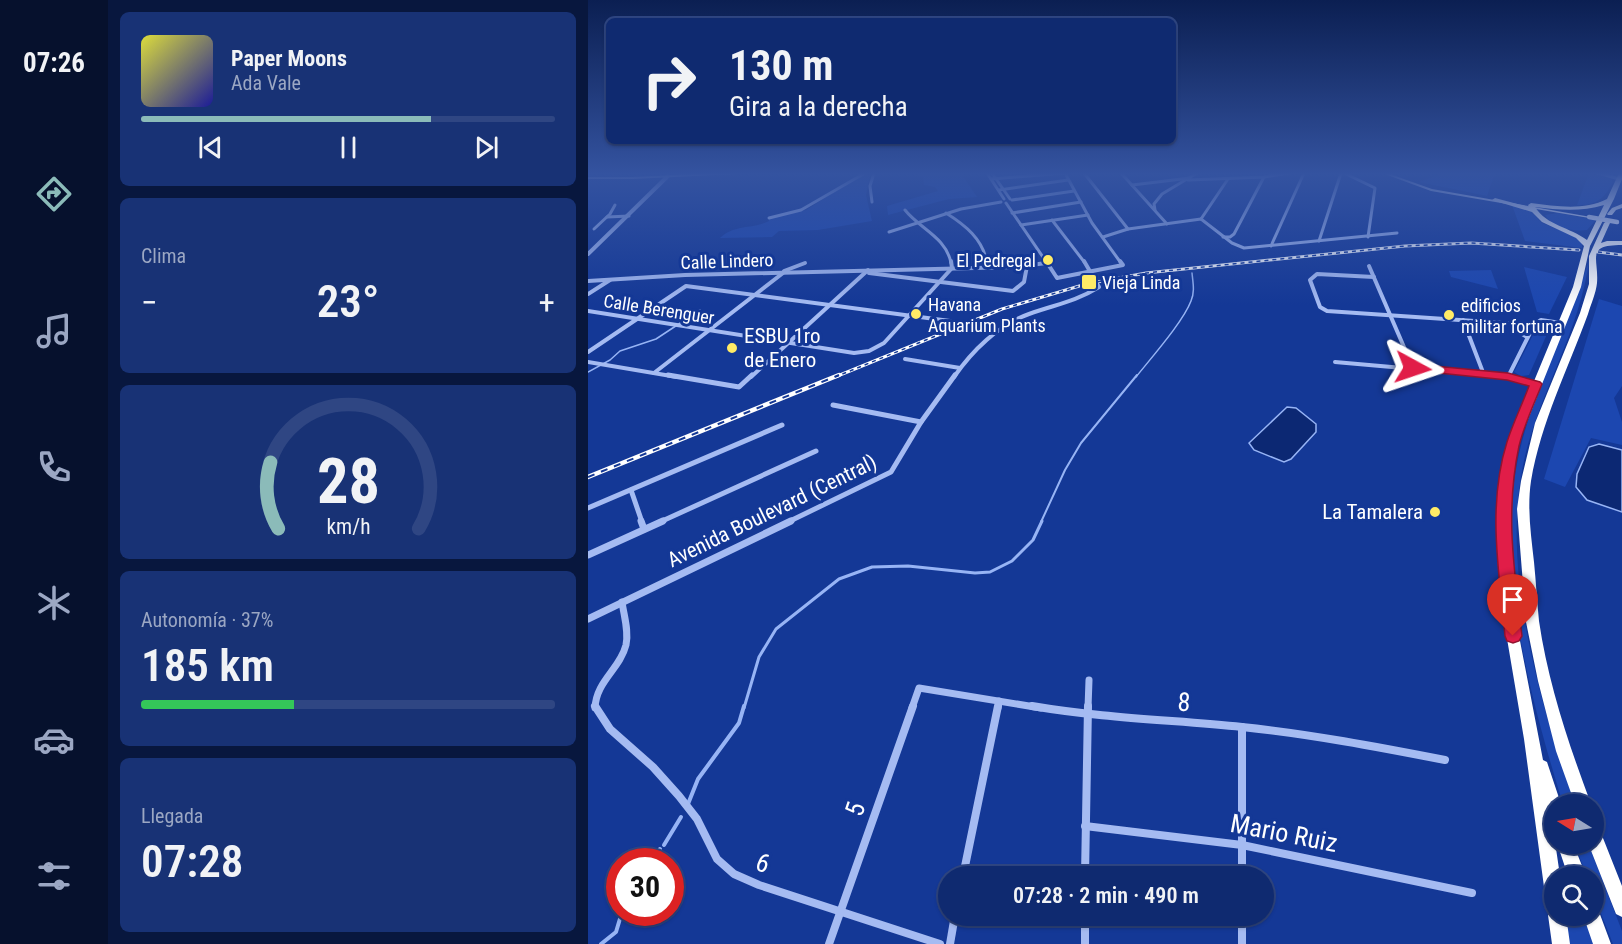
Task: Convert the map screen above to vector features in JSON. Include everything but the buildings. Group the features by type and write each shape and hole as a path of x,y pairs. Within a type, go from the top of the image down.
{"highway":[{"path":"1540,217 1545,223 1581,237 1591,248 1592,256 1592,289 1540,423 1526,481 1523,509 1528,578 1541,662 1564,751 1579,794"},
{"path":"1544,217 1556,226 1574,231 1587,231 1597,227"},
{"path":"1550,866 1532,739 1509,615 1503,535 1506,477 1513,444 1577,286 1602,217"},
{"path":"1591,248 1609,217"},
{"path":"1606,225 1609,236 1622,243"},
{"path":"1591,248 1607,243 1622,243"},
{"path":"1532,739 1550,794"},
{"path":"1600,854 1622,908"},
{"path":"1559,926 1561,944"},
{"path":"1596,926 1602,944"}],"main road":[{"path":"1591,217 1620,223"}],"street":[{"path":"594,229 607,217"},
{"path":"588,254 628,217"},
{"path":"909,217 942,241 951,255 952,268 910,316"},
{"path":"889,232 935,217"},
{"path":"952,217 969,229 978,240 986,254 988,267"},
{"path":"1015,217 1057,278 1123,265 1089,217"},
{"path":"1021,225 1073,217"},
{"path":"1118,217 1128,230"},
{"path":"1160,217 1167,224"},
{"path":"1223,237 1230,237 1234,234 1243,217"},
{"path":"1271,246 1284,217"},
{"path":"1319,241 1327,217"},
{"path":"1368,237 1371,217"},
{"path":"1103,237 1128,230 1201,219 1208,222 1223,237 1238,247 1271,246 1396,233"},
{"path":"1052,220 1092,272"},
{"path":"588,362 739,387 867,272 1027,266 1046,262"},
{"path":"777,273 805,263"},
{"path":"867,272 1013,291 1021,287 1028,275 1027,266"},
{"path":"1369,266 1413,368"},
{"name":"Calle Lindero","path":"588,281 777,273 867,272"},
{"name":"Avenida Boulevard (Central)","path":"588,619 891,472 921,423 977,348 1001,329 1027,314 1077,300 1099,287 1092,272"},
{"path":"654,373 783,273"},
{"path":"1374,277 1317,274 1310,280 1320,308 1323,310 1534,325"},
{"path":"588,294 610,280"},
{"path":"588,352 686,286 950,321"},
{"name":"Calle Berenguer","path":"588,311 854,353 869,351 884,343 910,316"},
{"path":"1508,377 1534,325 1541,320 1561,323"},
{"path":"1463,321 1484,375"},
{"path":"1514,324 1519,332 1527,337"},
{"path":"905,359 960,368"},
{"path":"1335,362 1508,377 1536,384"},
{"path":"833,405 921,423"},
{"path":"588,508 782,425"},
{"path":"588,555 816,452"},
{"path":"631,490 644,529"},
{"name":"6","path":"622,602 626,644 621,660 600,685 594,699 595,708 610,729 653,767 679,796 697,819 710,848 724,867 759,885 842,910 940,944"},
{"path":"1085,866 1086,715 1089,680"},
{"name":"8","path":"920,688 1086,715 1242,728 1354,742 1444,760"},
{"name":"5","path":"829,944 920,688"},
{"path":"965,866 999,701"},
{"path":"1242,728 1242,866"},
{"name":"Mario Ruiz","path":"1085,826 1242,845 1473,892"},
{"path":"950,944 954,926"},
{"path":"1085,926 1085,944"},
{"path":"1242,926 1242,944"}],"shaded area":[{"path":"871,217 872,221 818,230 779,231 772,237 720,238 731,231 769,221 769,218"},
{"path":"1516,217 1537,217 1542,223 1572,235 1582,242 1582,248 1525,241"},
{"path":"1547,217 1580,217 1595,221 1587,230 1569,230"},
{"path":"1589,261 1569,335 1532,431 1525,456 1518,499 1517,542 1520,587 1527,632 1548,721 1572,794 1560,794 1539,720 1519,631 1513,586 1512,497 1525,429"},
{"path":"1524,267 1567,277 1549,314 1537,312"},
{"path":"1491,270 1498,289 1451,277 1449,271"},
{"path":"1599,299 1622,306 1622,386 1614,398 1622,422 1622,445 1591,438 1565,487 1544,479"},
{"path":"1546,322 1551,325 1529,375 1521,376 1514,372 1539,323"},
{"path":"1287,407 1296,408 1316,424 1316,432 1291,459 1284,462 1254,450 1249,443"},
{"path":"1599,444 1622,450 1622,512 1587,500 1576,487 1577,474 1589,447"},
{"path":"1578,854 1592,854 1597,866 1583,866"},
{"path":"1604,884 1622,931 1622,944 1613,944 1604,921"},
{"path":"1566,926 1587,926 1594,944 1569,944"}],"waterway":[{"path":"1136,377 1187,310 1193,294 1192,273"},
{"path":"588,372 610,360 620,351 656,339 700,310"},
{"path":"1041,522 1065,470 1081,443 1137,375"},
{"path":"744,708 759,657 776,629 839,579 872,567 908,566 975,573 990,572 1012,561 1033,540 1042,521"},
{"path":"688,804 698,779 739,723 744,706"},
{"path":"664,845 681,817"},
{"path":"601,944 616,932 618,926"}],"railway":[{"path":"835,377 1002,309 1086,284 1146,273 1405,246 1471,243 1579,250"},
{"path":"1598,252 1622,255"},
{"path":"588,477 839,375"}],"place":[{"name":"El Pedregal","path":"1048,260"},
{"name":"Vieja Linda","path":"1089,282"},
{"name":"Havana Aquarium Plants","path":"916,314"},
{"name":"edificios militar fortuna","path":"1449,315"},
{"name":"ESBU 1ro de Enero","path":"732,348"},
{"name":"La Tamalera","path":"1435,512"}],"route":[{"path":"1413,368 1508,377 1536,384 1513,444 1506,477 1503,535 1509,615 1513,636"}]}
